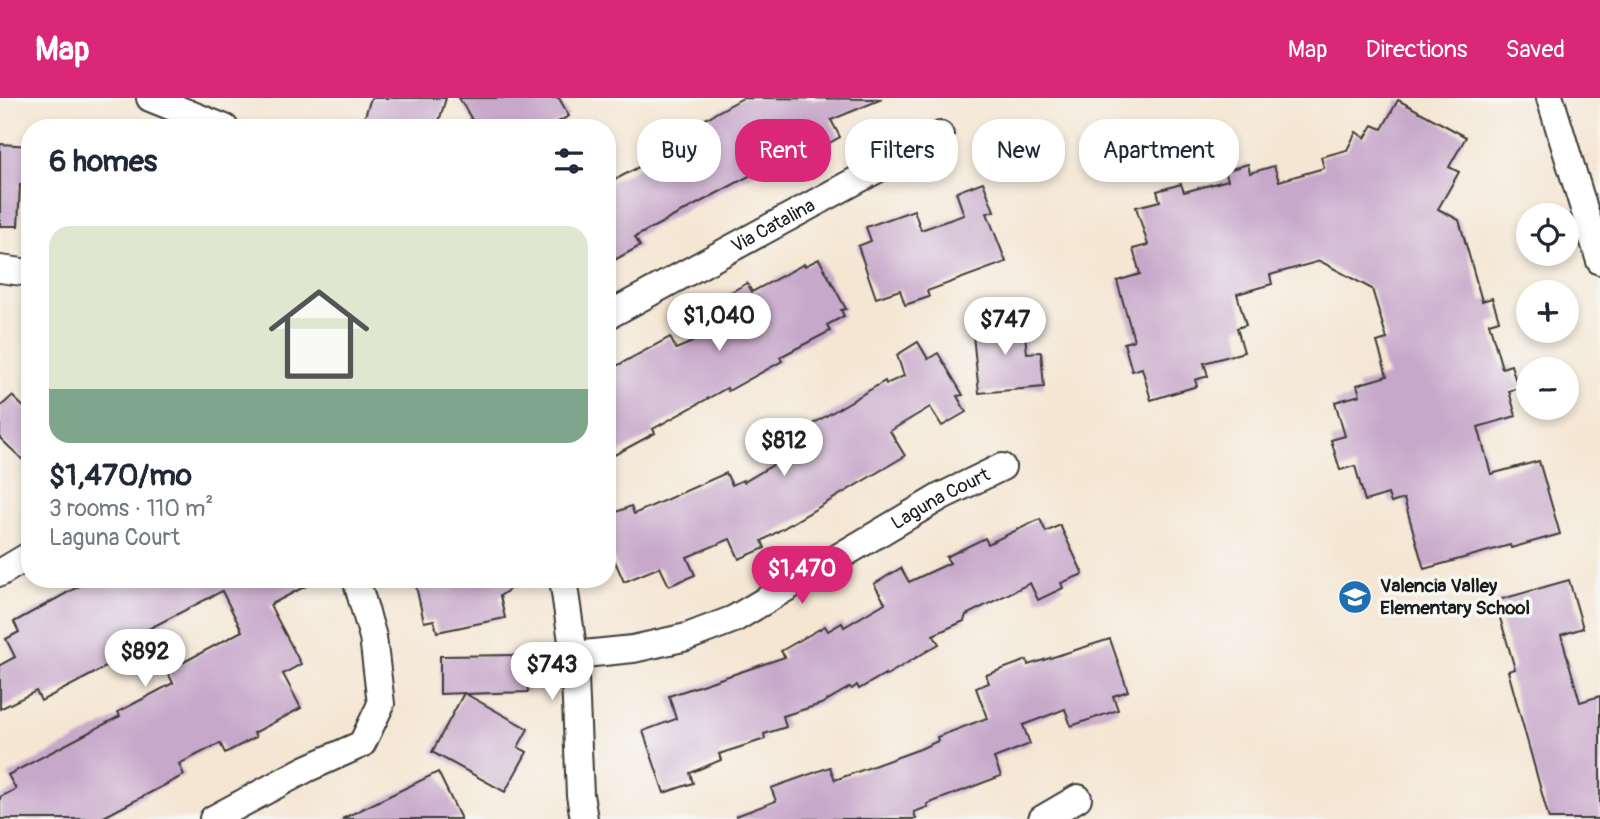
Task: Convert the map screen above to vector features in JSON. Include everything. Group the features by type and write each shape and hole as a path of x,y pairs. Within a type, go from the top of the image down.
{"street":[{"path":"150,98 202,119"},
{"path":"1550,98 1600,261"},
{"name":"Via Catalina","path":"616,311 854,182"},
{"path":"0,269 21,272"},
{"name":"Laguna Court","path":"574,655 633,649 674,640 734,618 940,497 1002,467"},
{"path":"0,573 21,560"},
{"path":"213,819 306,769 362,744 381,704 373,637 359,588"},
{"path":"564,588 574,655 580,795 584,819"},
{"path":"1042,819 1078,798"}],"building":[{"path":"371,98 446,98 440,119 364,119"},
{"path":"459,98 559,98 569,116 564,119 472,119"},
{"path":"743,98 882,99 831,120 735,119 735,182 738,182 635,237 640,246 616,259 616,179 637,168 637,182 721,182 721,119 705,119"},
{"path":"1398,100 1466,137 1449,167 1459,172 1438,209 1459,220 1482,301 1492,298 1499,320 1489,323 1502,368 1511,365 1516,381 1516,389 1509,391 1516,416 1478,427 1491,474 1539,461 1560,534 1424,569 1404,499 1391,503 1388,494 1365,501 1355,466 1340,470 1331,440 1345,436 1335,402 1360,395 1357,385 1387,376 1377,342 1387,339 1372,289 1320,261 1270,275 1272,284 1237,294 1246,325 1237,328 1244,352 1204,363 1208,376 1195,380 1197,386 1151,400 1142,368 1132,371 1124,343 1134,340 1117,281 1140,274 1133,249 1148,245 1136,207 1160,201 1157,191 1181,184 1184,192 1221,182 1239,182 1239,167 1248,164 1250,173 1274,166 1279,181 1324,168 1321,157 1347,150 1356,132 1365,138 1373,125 1382,129"},
{"path":"831,120 840,137 831,142"},
{"path":"0,144 21,145 18,226 0,226"},
{"path":"983,182 994,211 987,213 1006,262 927,291 929,297 905,305 900,290 876,298 858,246 871,241 866,227 914,210 921,230 964,215 956,192"},
{"path":"819,259 846,309 841,310 844,316 827,325 830,331 780,357 782,361 728,391 727,388 653,429 655,433 616,454 616,366 670,337 676,349 690,343 731,320 719,299 747,283 752,292 804,264 805,266"},
{"path":"1023,317 1027,353 1041,352 1044,387 979,393 972,325"},
{"path":"918,342 928,359 938,353 963,395 957,396 966,412 942,426 930,407 890,431 905,456 762,541 765,548 739,559 730,539 687,557 695,575 669,586 660,567 624,582 616,564 616,512 631,506 634,514 726,473 732,485 743,480 744,482 819,438 811,425 885,381 886,384 904,376 897,355"},
{"path":"12,396 21,404 21,458 0,438 0,407"},
{"path":"1040,519 1046,532 1060,525 1083,574 1061,583 1063,588 1038,600 1030,583 966,615 964,621 933,635 939,644 885,676 859,689 857,685 852,689 850,687 821,704 783,716 786,727 764,734 765,739 719,754 721,760 690,773 693,783 664,793 643,731 676,719 669,696 785,657 781,651 825,626 828,631 842,623 844,627 885,603 874,584 901,568 909,582 950,563 946,557 985,538 988,544"},
{"path":"1569,580 1583,628 1561,635 1580,702 1600,696 1600,819 1549,819 1508,671 1515,669 1495,601"},
{"path":"76,588 302,588 270,605 301,664 283,674 301,708 254,733 256,737 225,753 220,743 179,764 184,775 100,819 0,819 0,797 16,789 8,775 120,716 118,712 173,683 167,671 242,631 222,591 131,638 137,650 89,676 41,701 36,691 0,709 0,665 15,657 6,639 19,632 14,622"},
{"path":"416,588 511,588 500,596 505,618 437,632 434,620 424,622"},
{"path":"1110,639 1128,691 1113,696 1118,710 1071,726 1065,709 1023,725 1030,744 994,758 1001,776 927,804 928,807 914,812 916,819 736,819 736,816 776,801 771,788 830,767 835,780 920,749 938,741 937,737 987,718 976,688 989,683 986,675 1027,660 1028,665"},
{"path":"527,655 528,692 466,694 528,729 518,747 527,752 505,792 432,752 464,693 440,694 440,656"},
{"path":"438,772 461,819 342,819"}],"place":[{"name":"Valencia Valley Elementary School","path":"1355,597"}]}
